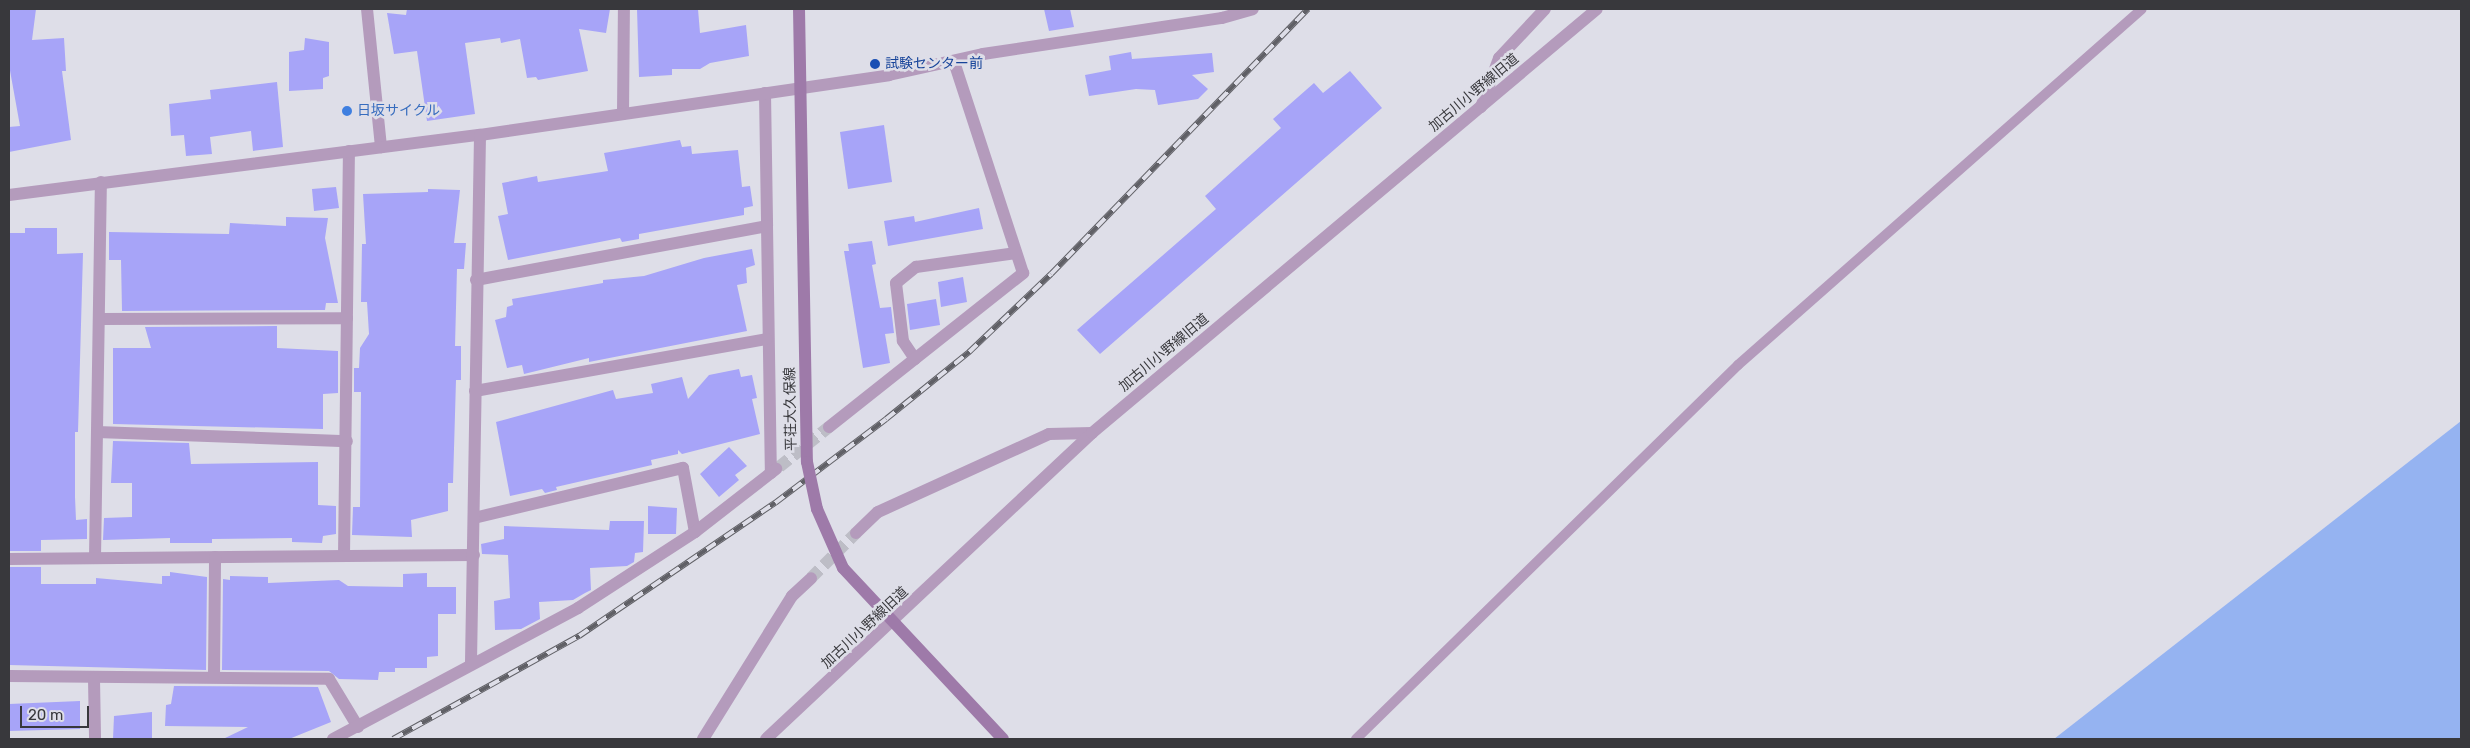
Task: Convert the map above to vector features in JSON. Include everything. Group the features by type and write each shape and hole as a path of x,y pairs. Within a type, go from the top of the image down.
{"main road":[{"name":"平荘大久保線","path":"799,9 807,462 817,509 843,568 1003,739"}],"street":[{"path":"367,9 381,147"},
{"path":"623,114 624,9"},
{"path":"1481,107 1499,58 1544,9"},
{"name":"加古川小野線旧道","path":"766,739 894,622 1092,433 1597,9"},
{"path":"9,195 480,135 800,88 954,62 983,54 1244,10"},
{"path":"829,427 1023,274 954,62"},
{"path":"333,739 358,727 471,662 578,608 695,532 775,470 766,339 765,93"},
{"path":"471,662 474,555 476,280 480,135"},
{"path":"344,556 347,441 349,151"},
{"path":"95,558 101,182"},
{"path":"476,280 766,226"},
{"path":"915,359 903,341 896,283 916,267 1016,254"},
{"path":"99,319 347,318"},
{"path":"475,390 766,339"},
{"path":"97,432 347,441"},
{"path":"856,533 878,512 1049,434 1092,433"},
{"path":"474,518 683,468 695,532"},
{"path":"9,559 474,555"},
{"path":"214,676 215,557"},
{"path":"703,739 792,596 810,578"},
{"path":"9,676 94,678 214,676 329,679 358,727"},
{"path":"94,678 94,739"}],"lane":[{"path":"1356,739 1738,365 2142,9"}],"water":[{"path":"2461,421 2461,739 2054,739"}],"building":[{"path":"9,9 36,9 32,40 64,38 66,71 62,71 71,140 9,152 9,127 20,126 9,65"},
{"path":"407,9 610,9 606,33 579,29 588,71 538,80 536,77 527,78 520,39 501,43 500,38 465,43 475,114 427,121 417,51 394,54 387,13 406,15"},
{"path":"637,9 698,9 700,33 746,25 749,56 710,63 700,69 672,69 672,75 639,77"},
{"path":"1044,9 1070,9 1074,27 1049,31"},
{"path":"305,38 329,42 329,76 323,78 323,89 289,91 289,52 304,50"},
{"path":"1131,52 1132,59 1212,53 1214,72 1192,75 1208,89 1198,99 1158,105 1155,90 1136,89 1089,96 1085,75 1111,70 1109,56"},
{"path":"1350,71 1382,108 1100,354 1077,330 1216,209 1205,196 1281,128 1273,119 1314,83 1323,93"},
{"path":"277,82 283,147 253,151 251,131 210,137 212,154 186,156 184,135 171,136 169,104 211,99 210,90"},
{"path":"884,125 892,182 848,189 840,132"},
{"path":"680,140 682,147 691,146 692,154 738,150 742,187 750,186 753,206 744,208 744,215 639,234 639,239 622,242 620,238 508,260 498,216 508,214 502,183 537,176 538,182 608,171 604,153"},
{"path":"336,187 339,208 314,211 312,189"},
{"path":"428,189 460,190 454,243 466,243 464,269 457,269 455,346 461,346 461,380 456,380 453,483 448,483 448,511 411,520 412,537 352,535 353,507 360,507 361,392 354,392 354,368 359,368 360,348 369,334 367,302 361,302 362,244 366,244 363,194 428,192"},
{"path":"979,208 983,229 888,246 884,221 914,216 915,222"},
{"path":"286,217 328,218 325,238 338,303 326,303 325,310 122,311 121,260 109,260 109,232 229,234 230,223 286,226"},
{"path":"25,228 57,228 57,254 83,253 78,432 75,432 75,497 76,520 87,519 87,539 41,540 41,551 9,551 9,233 25,233"},
{"path":"872,241 876,264 872,265 880,308 891,307 894,333 885,334 890,363 863,368 844,251 849,251 848,244"},
{"path":"752,249 755,265 746,268 747,283 737,285 747,331 589,362 589,358 524,374 522,365 507,368 495,320 506,317 507,307 513,305 512,299 603,283 603,280 644,276 704,258"},
{"path":"963,277 967,302 941,307 938,282"},
{"path":"936,299 940,325 910,330 907,304"},
{"path":"277,326 277,348 338,351 338,393 323,394 323,429 113,424 113,348 151,348 145,327"},
{"path":"739,369 741,377 752,375 757,398 752,399 760,434 682,454 678,450 678,454 651,460 652,465 556,487 557,490 545,493 542,489 510,496 496,422 613,390 616,399 653,393 651,384 682,377 688,399 709,375"},
{"path":"113,441 189,443 191,464 318,462 318,505 336,506 336,534 323,536 322,543 292,542 292,538 212,539 212,543 170,543 170,538 103,540 104,518 132,517 132,483 111,483"},
{"path":"729,447 747,466 735,475 739,480 719,497 700,474"},
{"path":"648,506 677,508 676,534 648,534"},
{"path":"610,521 644,521 643,552 635,553 634,562 627,566 590,568 591,590 573,600 539,602 540,619 521,629 495,630 494,601 510,598 508,555 482,554 481,544 504,539 504,526 609,530"},
{"path":"9,567 41,567 41,584 96,584 96,578 162,584 162,576 170,576 170,572 207,577 206,670 9,665"},
{"path":"427,573 427,587 456,587 456,614 438,614 438,656 427,657 427,668 395,668 395,672 379,672 378,680 339,679 329,671 222,670 223,579 230,580 230,576 268,577 268,583 339,580 348,586 403,587 403,574"},
{"path":"174,686 318,687 331,722 289,739 223,739 248,727 165,726 166,705 171,704"},
{"path":"80,701 80,729 9,731 9,704"},
{"path":"152,712 152,739 113,739 114,716"}],"tunnel":[{"path":"779,467 829,427"},
{"path":"811,578 856,533"}],"railway":[{"path":"393,739 579,636 775,503 886,419 969,352 1051,274 1308,9"}],"place":[{"name":"試験センター前","path":"875,64"},
{"name":"日坂サイクル","path":"347,111"}]}
